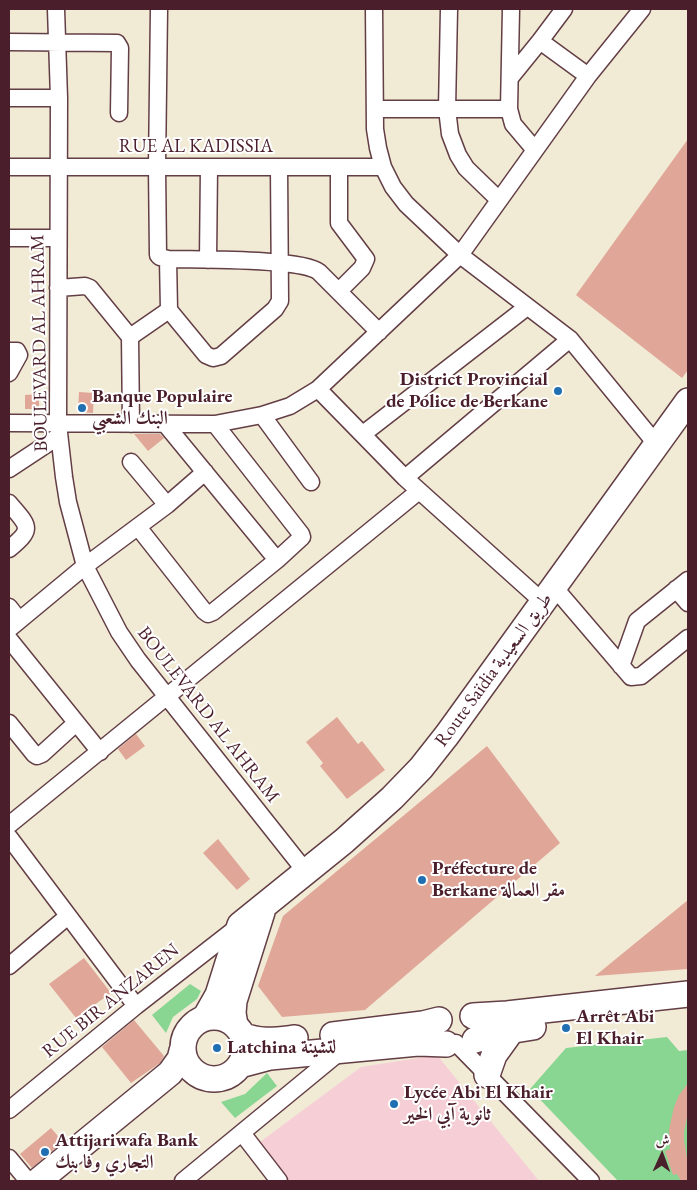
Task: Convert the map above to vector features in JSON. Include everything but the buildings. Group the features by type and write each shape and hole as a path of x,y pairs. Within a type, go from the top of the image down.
{"highway":[{"name":"Route Saïdia طريق السعيدية","path":"240,925 344,841 392,798 421,768 688,401"},
{"path":"182,1052 190,1069 206,1078 219,1079 231,1074 240,1065 245,1054 244,1041 233,1013 234,1001 264,905"},
{"path":"205,1018 218,995 240,925"},
{"path":"439,1020 436,1023 434,1032 438,1040 462,1036 507,1014 688,994"},
{"path":"240,1065 270,1057 418,1043 462,1036 688,1010"},
{"path":"38,1181 170,1073 180,1059 184,1039 190,1028 194,1023 205,1018 218,1017 257,1040 269,1041 418,1025 447,1017 462,1036"},
{"path":"487,1075 494,1055 512,1030"},
{"path":"62,1181 179,1085 200,1076"}],"street":[{"name":"BOULEVARD AL AHRAM","path":"56,9 59,98 58,430 68,502 85,566 119,632 166,698 306,872"},
{"path":"160,9 157,167 162,255 168,310 206,355 213,358 217,358 227,350 277,305 280,297 278,167"},
{"path":"374,9 375,129 378,148 393,186 406,204 460,255 570,339 657,445"},
{"path":"449,9 448,109 450,134 458,156 466,168 499,200"},
{"path":"511,9 509,109 513,124 536,150"},
{"path":"510,78 564,9"},
{"path":"9,424 58,430 131,424 214,424 262,415 290,406 318,389 460,255 588,76 642,9"},
{"path":"630,24 651,9"},
{"path":"540,41 588,76"},
{"path":"9,42 117,43 120,46 120,113"},
{"path":"9,98 59,98"},
{"path":"375,109 509,109"},
{"name":"RUE AL KADISSIA","path":"9,167 384,167"},
{"path":"208,167 208,260"},
{"path":"339,167 339,223 366,259 362,268 339,291"},
{"path":"9,238 58,238"},
{"path":"162,255 208,260 280,263 315,268 378,332"},
{"path":"58,288 80,286 90,288 130,337 131,424"},
{"path":"363,434 527,306"},
{"path":"130,337 168,310"},
{"path":"404,478 570,339"},
{"path":"9,351 17,351 19,355 9,373"},
{"path":"318,389 404,478 548,595 631,677 641,676 688,638"},
{"path":"262,415 311,482"},
{"path":"138,527 208,614 214,612 302,537 214,424"},
{"path":"166,425 277,560"},
{"path":"9,469 58,430"},
{"path":"131,462 166,505"},
{"path":"9,607 14,625 85,566 138,527 205,472"},
{"path":"9,825 419,491"},
{"path":"9,503 24,522 26,529 24,537 9,549"},
{"path":"621,666 637,622 682,585 688,603"},
{"path":"9,639 100,752"},
{"path":"9,723 37,756 42,754 76,723"},
{"path":"9,837 136,1006"},
{"path":"9,966 68,916"},
{"name":"RUE BIR ANZAREN","path":"9,1110 136,1006 240,925"},
{"path":"462,1036 487,1075 591,1181"},
{"path":"183,1181 341,1051"},
{"path":"242,1133 278,1181"},
{"path":"9,1158 28,1181"}],"shaded area":[{"name":"Lycée Abi El Khair ثانوية آبي الخير","path":"437,1055 539,1181 289,1181 260,1142 361,1067"}],"green space":[{"path":"190,984 201,991 197,999 173,1017 166,1033 152,1015"},
{"path":"667,1037 679,1051 688,1050 688,1181 618,1181 530,1089 566,1048"},
{"path":"267,1073 277,1086 235,1118 221,1102 245,1094"}],"place":[{"name":"District Provincial de Police de Berkane","path":"558,391"},
{"name":"Banque Populaire البنك الشعبي","path":"82,408"},
{"name":"Préfecture de Berkane مقر العمالة","path":"422,880"},
{"name":"Arrêt Abi El Khair","path":"566,1028"},
{"name":"Latchina لتشينة","path":"217,1048"},
{"name":"Lycée Abi El Khair ثانوية آبي الخير","path":"394,1104"},
{"name":"Attijariwafa Bank التجاري وفا بنك","path":"45,1152"}]}
